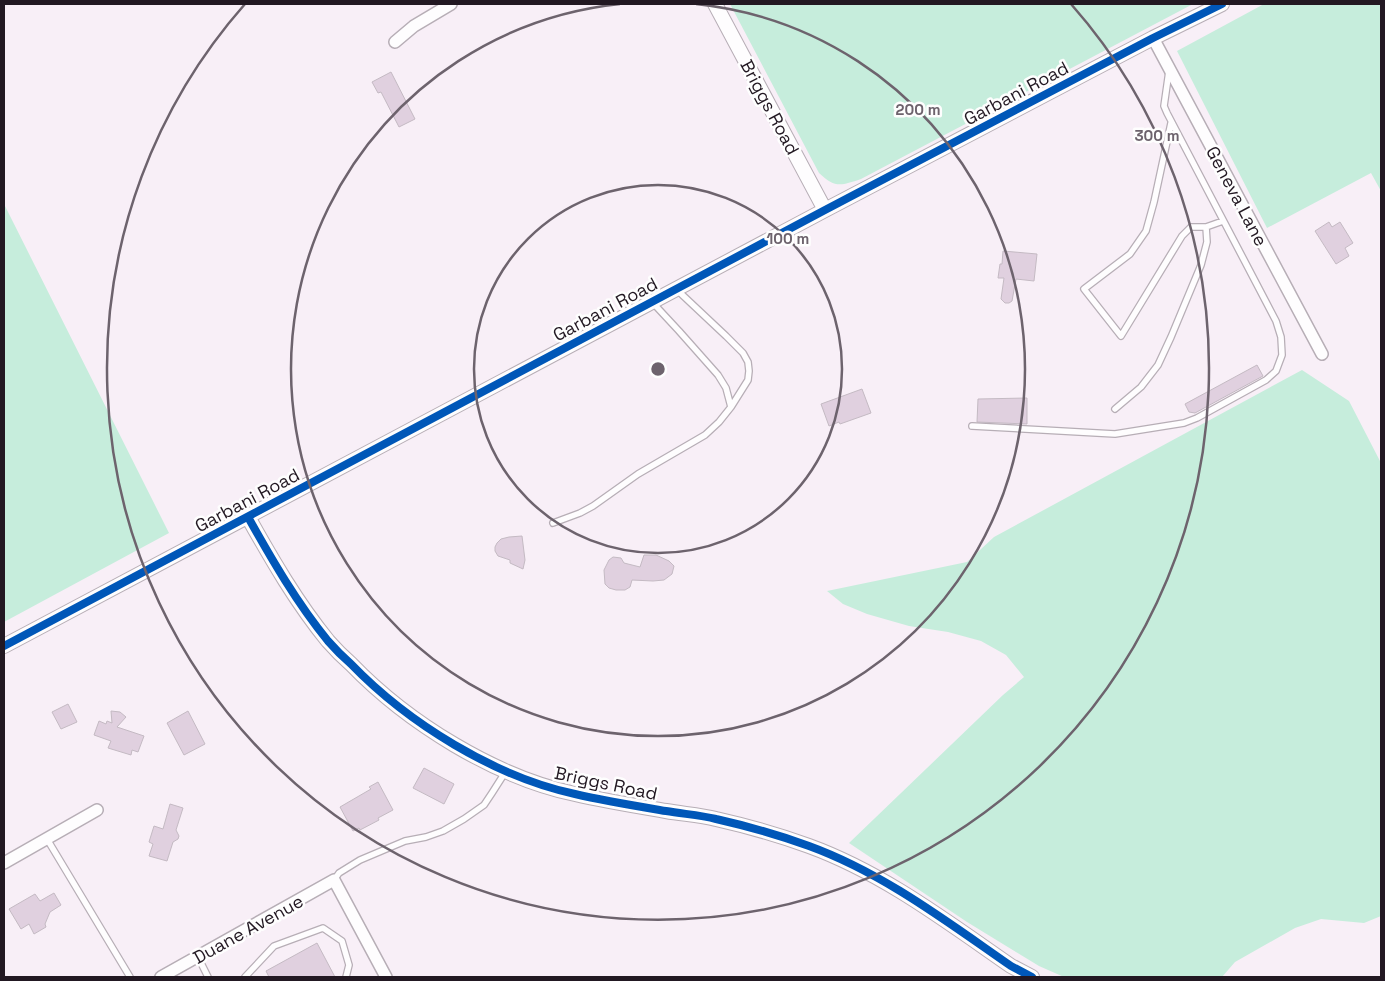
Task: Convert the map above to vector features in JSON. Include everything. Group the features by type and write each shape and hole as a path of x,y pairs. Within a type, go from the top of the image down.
{"street":[{"path":"395,42 414,26 451,4"},
{"name":"Briggs Road","path":"715,4 825,210"},
{"name":"Garbani Road","path":"4,646 675,289 1153,38 1222,4"},
{"name":"Geneva Lane","path":"1153,38 1322,354"},
{"name":"Briggs Road","path":"248,517 278,569 302,606 329,642 366,680 405,712 482,761 529,782 573,794 714,819 769,833 847,861 883,880 1011,966 1032,977"},
{"path":"4,863 97,810"},
{"path":"334,880 386,977"},
{"name":"Duane Avenue","path":"161,977 334,880"}],"lane":[{"path":"972,426 1115,434 1184,422 1198,418 1266,380 1276,370 1282,355 1281,337 1276,321 1164,106 1169,69"},
{"path":"1172,122 1146,231 1130,254 1084,290 1121,336 1182,236 1191,227 1206,226 1223,221"},
{"path":"1115,409 1141,387 1158,365 1201,265 1207,242 1206,226"},
{"path":"553,523 593,506 638,474 705,435 731,407 748,380 748,362 743,353 675,289"},
{"path":"652,302 718,375 726,388 731,407"},
{"path":"334,880 339,873 360,860 405,841 443,831 464,819 484,805 506,771"},
{"path":"47,839 130,977"},
{"path":"245,977 274,946 323,928 342,941 349,965 346,977"},
{"path":"198,957 208,977"}],"green space":[{"path":"730,4 1193,4 861,179 838,184 829,181 819,173"},
{"path":"1264,4 1381,4 1381,191 1371,173 1267,228 1177,51"},
{"path":"4,204 169,533 4,622"},
{"path":"1302,370 1349,401 1381,463 1381,916 1364,923 1321,919 1295,928 1235,962 1222,977 1064,977 1039,966 967,922 849,843 1024,677 1006,655 981,641 948,632 909,626 867,614 843,604 827,591 967,562 994,537"}],"building":[{"path":"391,72 415,119 399,127 381,92 378,93 372,82"},
{"path":"1329,222 1332,227 1340,222 1353,243 1345,248 1349,256 1336,264 1315,231"},
{"path":"1003,251 1037,254 1034,281 1016,279 1012,301 1009,303 1005,303 1001,299 1004,278 998,278"},
{"path":"1257,365 1263,376 1195,413 1189,412 1185,404"},
{"path":"862,389 871,413 829,426 821,404"},
{"path":"1027,398 1027,424 977,422 978,399"},
{"path":"522,536 525,560 523,569 510,563 510,560 498,556 495,551 497,543 501,539"},
{"path":"644,555 656,555 669,561 674,566 672,574 664,580 632,580 630,587 625,590 609,588 605,584 604,570 609,560 613,557 621,558 624,563 640,567"},
{"path":"68,704 77,722 61,729 52,712"},
{"path":"111,711 120,712 126,717 117,727 144,736 138,752 132,750 131,755 108,748 111,741 94,735 99,721 106,724 107,721 112,723"},
{"path":"188,711 205,744 184,755 167,723"},
{"path":"424,768 454,784 444,804 413,788"},
{"path":"378,782 393,810 360,830 359,828 353,831 340,807 371,789 369,787"},
{"path":"170,804 183,808 176,830 179,836 173,842 167,861 149,856 153,844 149,842 154,826 163,829"},
{"path":"54,893 61,905 50,912 45,924 46,927 34,934 29,924 21,929 9,909 35,894 40,901"},
{"path":"317,943 335,977 269,977 266,971"}],"cycle path":[{"path":"4,646 825,210 1153,38 1222,4"},
{"path":"248,517 295,596 331,644 374,686 399,707 454,745 514,775 545,786 609,801 704,816 763,831 809,846 836,857 888,884 938,915 1011,966 1032,977"}]}
